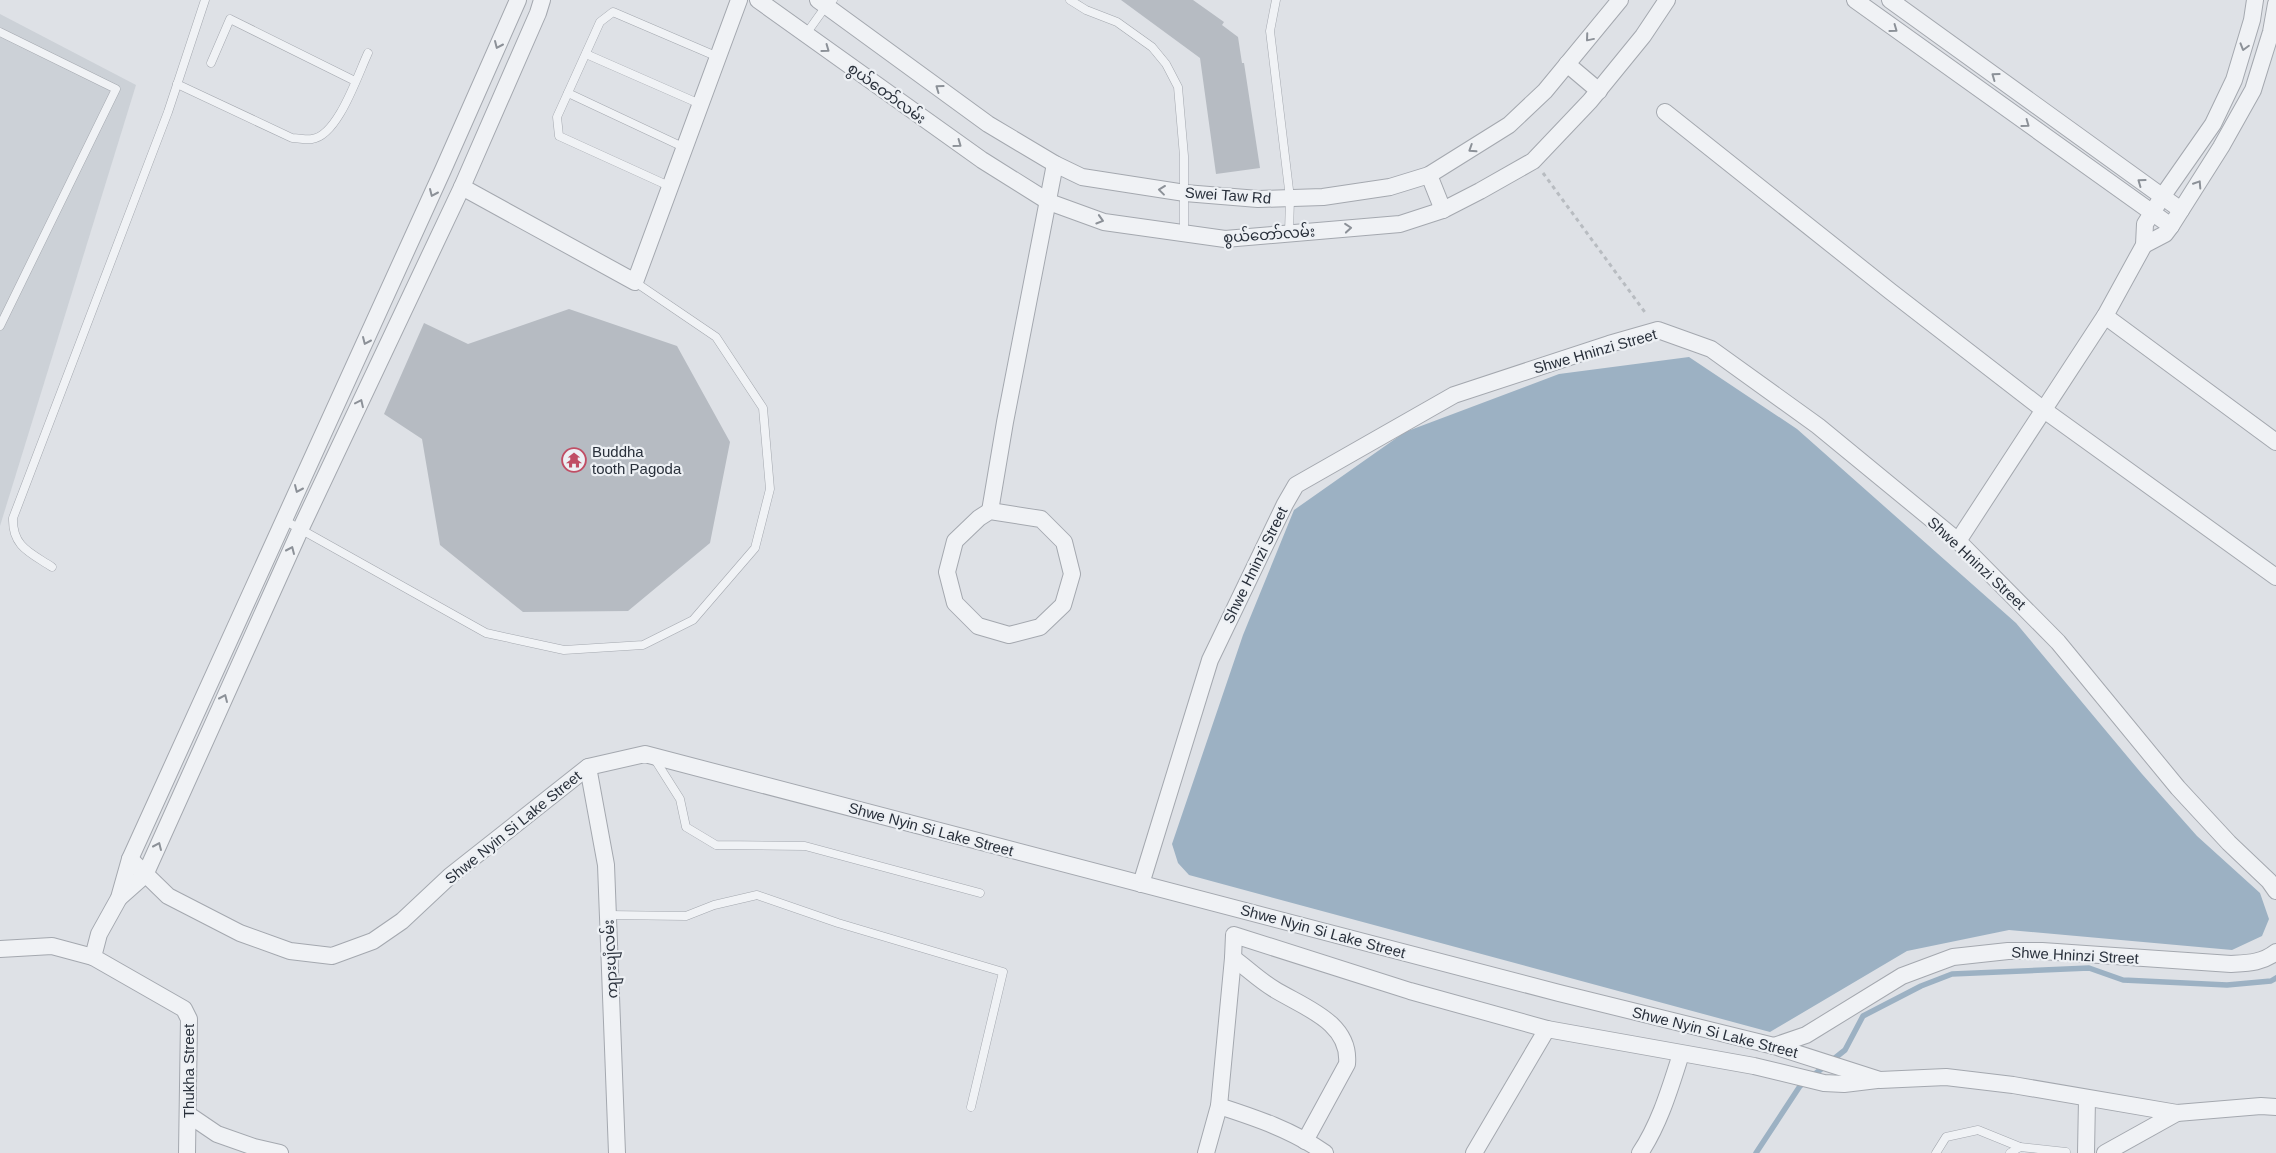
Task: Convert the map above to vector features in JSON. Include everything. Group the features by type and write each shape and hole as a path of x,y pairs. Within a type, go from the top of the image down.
{"street":[{"path":"93,957 99,934 119,898 130,859 443,170 518,0"},
{"path":"119,898 145,875 301,528 462,187 538,14 542,0"},
{"path":"462,187 635,282 739,0"},
{"name":"စွယ်တော်လမ်း","path":"758,0 982,160 1049,202 1104,222 1224,239 1400,224 1442,210 1534,161 1599,91 1642,36 1667,0"},
{"name":"Swei Taw Rd","path":"826,2 988,124 1055,164 1082,177 1185,193 1258,198 1290,198 1323,197 1390,187 1429,175 1469,152 1509,124 1545,91 1620,0"},
{"path":"1855,0 2170,226"},
{"path":"1890,0 2181,210"},
{"path":"2144,245 2165,234 2221,147 2253,90 2276,4"},
{"path":"1958,541 2105,316 2144,245 2145,224 2213,124 2234,80 2254,8 2273,21"},
{"path":"1568,64 1599,91"},
{"path":"1665,112 2044,410 2276,577"},
{"path":"990,510 1041,519 1064,542 1072,574 1064,605 1040,628 1009,636 978,626 955,603 947,572 956,541 990,510 1005,422 1055,164"},
{"path":"1429,175 1442,210"},
{"path":"2105,316 2276,442"},
{"name":"Shwe Hninzi Street","path":"1141,884 1210,660 1296,485 1454,395 1658,330 1711,349 1818,426 1958,541 2058,642 2178,788 2222,836 2269,881 2276,891"},
{"name":"Shwe Nyin Si Lake Street","path":"130,859 168,896 240,933 290,951 332,956 373,941 402,921 450,876 588,767 644,754 1559,993 1774,1046 1834,1063 1880,1080"},
{"name":"ကျားပျံလမ်း","path":"588,767 606,865 617,1153"},
{"path":"1206,1153 1219,1106 1234,958 1234,935 1318,960 1410,991 1548,1029 1796,1075 1824,1083 1844,1084 1880,1080 1946,1077 2012,1084 2087,1099 2177,1113 2261,1106 2276,1107"},
{"name":"Thukha Street","path":"0,949 52,946 93,957 184,1008 189,1018 187,1153"},
{"name":"Shwe Hninzi Street","path":"1774,1046 1806,1035 1902,976 1953,957 2008,950 2231,964 2255,962 2268,958 2276,952"},
{"path":"1234,958 1273,988 1326,1018 1341,1035 1348,1051 1347,1064 1305,1141"},
{"path":"1474,1153 1548,1029"},
{"path":"1640,1153 1649,1139 1662,1109 1681,1054"},
{"path":"2086,1153 2087,1099"},
{"path":"1219,1106 1268,1122 1325,1153"},
{"path":"2106,1153 2177,1113"},
{"path":"188,1115 217,1134 254,1147 280,1153"}],"lane":[{"path":"52,567 22,546 13,533 13,518 177,84 205,0"},
{"path":"1070,0 1086,10 1117,22 1132,31 1152,47 1166,64 1178,86 1184,148 1184,233"},
{"path":"1276,0 1270,31 1290,198 1289,233"},
{"path":"806,34 826,2"},
{"path":"669,186 559,136 557,117 600,22 613,12 718,56"},
{"path":"211,63 230,19 355,81"},
{"path":"0,32 116,89 0,326"},
{"path":"177,84 292,138 314,139 324,133 338,118 368,52"},
{"path":"586,54 700,104"},
{"path":"568,92 684,147"},
{"path":"284,520 486,633 564,650 643,645 693,620 755,548 770,490 763,408 716,337 635,282"},
{"path":"653,756 680,799 686,827 716,845 805,846 980,893"},
{"path":"608,914 686,916 714,905 757,895 838,923 1003,972 971,1107"},
{"path":"1936,1153 1946,1137 1978,1130 2020,1147 2066,1152"},
{"path":"2010,1153 2020,1147"}],"path":[{"path":"1534,161 1658,330"}],"shaded area":[{"path":"0,14 136,85 0,526"}],"water":[{"path":"1689,357 1797,429 2016,623 2142,774 2197,836 2260,893 2269,919 2262,936 2232,950 2009,930 1907,951 1770,1032 1189,875 1178,863 1172,844 1243,635 1294,510 1405,432 1559,374"}],"building":[{"path":"1121,0 1193,0 1224,22 1222,25 1238,37 1242,63 1244,63 1260,168 1216,174 1200,58"},
{"name":"Buddha tooth Pagoda","path":"569,309 677,346 730,442 710,543 628,611 523,612 440,545 422,439 384,414 424,323 468,344"}],"waterway":[{"path":"1756,1153 1800,1086 1845,1050 1863,1016 1921,986 1952,974 2089,968 2123,980 2227,985 2271,981 2276,978"}],"place":[{"name":"Buddha tooth Pagoda","path":"574,460"}]}
